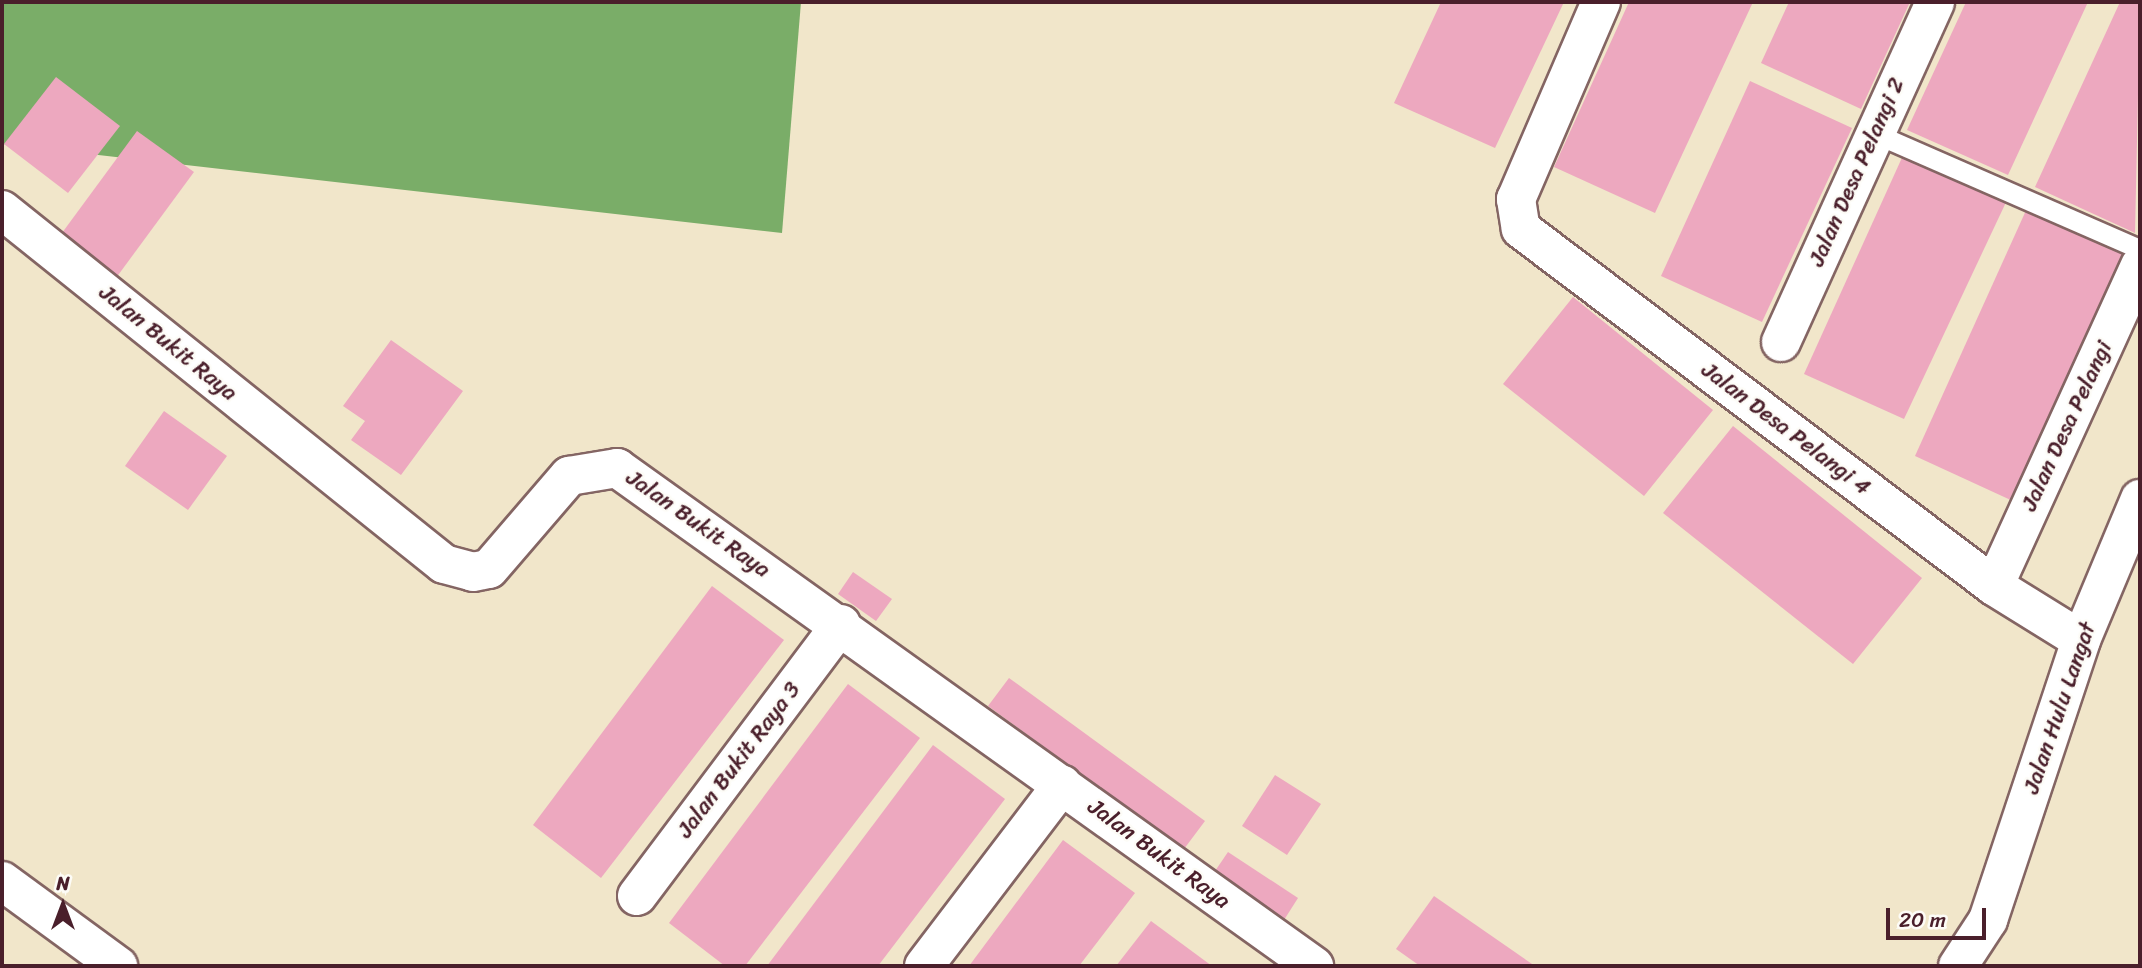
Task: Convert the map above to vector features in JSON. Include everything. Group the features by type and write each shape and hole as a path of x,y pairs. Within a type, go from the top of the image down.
{"street":[{"name":"Jalan Desa Pelangi 4","path":"1601,2 1516,199 1521,229 1994,586 2081,640"},
{"name":"Jalan Desa Pelangi 2","path":"1781,342 1935,2"},
{"name":"Jalan Bukit Raya","path":"2,210 443,564 466,572 489,569 569,476 617,468 841,624 1062,785 1291,959"},
{"name":"Jalan Desa Pelangi","path":"1994,586 2140,266"},
{"name":"Jalan Hulu Langat","path":"1958,966 1989,920 2081,640 2140,499"},
{"name":"Jalan Bukit Raya 3","path":"637,895 841,624"},
{"path":"924,966 1062,785"},
{"path":"2,881 118,966"},
{"name":"Jalan Hulu Langat","path":"1989,920 1990,966"}],"lane":[{"path":"1874,133 2140,249"}],"green space":[{"path":"2,2 801,2 782,233 2,144"}],"building":[{"path":"1441,2 1564,2 1495,148 1394,103"},
{"path":"1629,2 1753,2 1655,213 1554,167"},
{"path":"1789,2 1910,2 1861,109 1761,63"},
{"path":"1966,2 2088,2 2008,175 1907,130"},
{"path":"2120,2 2140,2 2135,233 2035,187"},
{"path":"56,77 120,126 68,193 4,144"},
{"path":"1750,81 1852,128 1762,322 1661,276"},
{"path":"137,131 194,172 116,278 59,237"},
{"path":"1905,151 2008,198 1904,419 1804,374"},
{"path":"2028,206 2131,253 2015,502 1915,456"},
{"path":"1573,297 1713,410 1644,496 1503,384"},
{"path":"391,340 463,391 401,475 351,440 365,421 343,406"},
{"path":"164,411 227,456 188,510 125,466"},
{"path":"1733,426 1922,578 1853,664 1663,513"},
{"path":"853,572 892,599 876,621 838,594"},
{"path":"712,586 784,640 601,878 533,825"},
{"path":"1009,678 1205,821 1184,849 988,706"},
{"path":"848,684 920,738 745,966 725,966 669,923"},
{"path":"933,745 1005,799 878,966 767,966"},
{"path":"1275,775 1321,804 1287,855 1242,826"},
{"path":"1063,840 1135,893 1079,966 969,966"},
{"path":"1228,852 1298,898 1284,920 1213,874"},
{"path":"1434,896 1535,966 1420,966 1396,949"},
{"path":"1151,921 1212,966 1116,966"}]}
